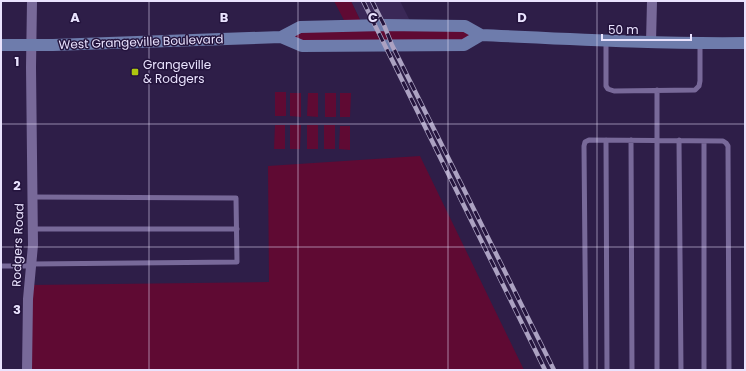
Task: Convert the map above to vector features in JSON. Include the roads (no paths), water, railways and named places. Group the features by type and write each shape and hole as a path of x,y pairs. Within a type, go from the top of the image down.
{"main road":[{"name":"West Grangeville Boulevard","path":"281,37 300,27 384,25 465,26 481,35 700,44 745,43"},
{"name":"West Grangeville Boulevard","path":"1,45 281,37 302,46 464,45 481,35"}],"street":[{"name":"Rodgers Road","path":"27,370 27,327 33,229 32,1"},
{"path":"651,42 652,1"}],"lane":[{"path":"606,41 606,86 608,89 614,91 695,90 699,86 700,81 700,44"},
{"path":"657,90 657,370"},
{"path":"586,370 584,146 585,142 589,140 723,141 728,146 729,370"},
{"path":"606,140 607,370"},
{"path":"631,140 632,370"},
{"path":"679,140 681,370"},
{"path":"704,141 704,370"},
{"path":"1,266 237,262 236,198 33,197"},
{"path":"33,229 236,230"}],"railway":[{"path":"363,1 545,370"},
{"path":"372,1 392,45 554,370"}],"place":[{"name":"Grangeville & Rodgers","path":"135,72"}]}
